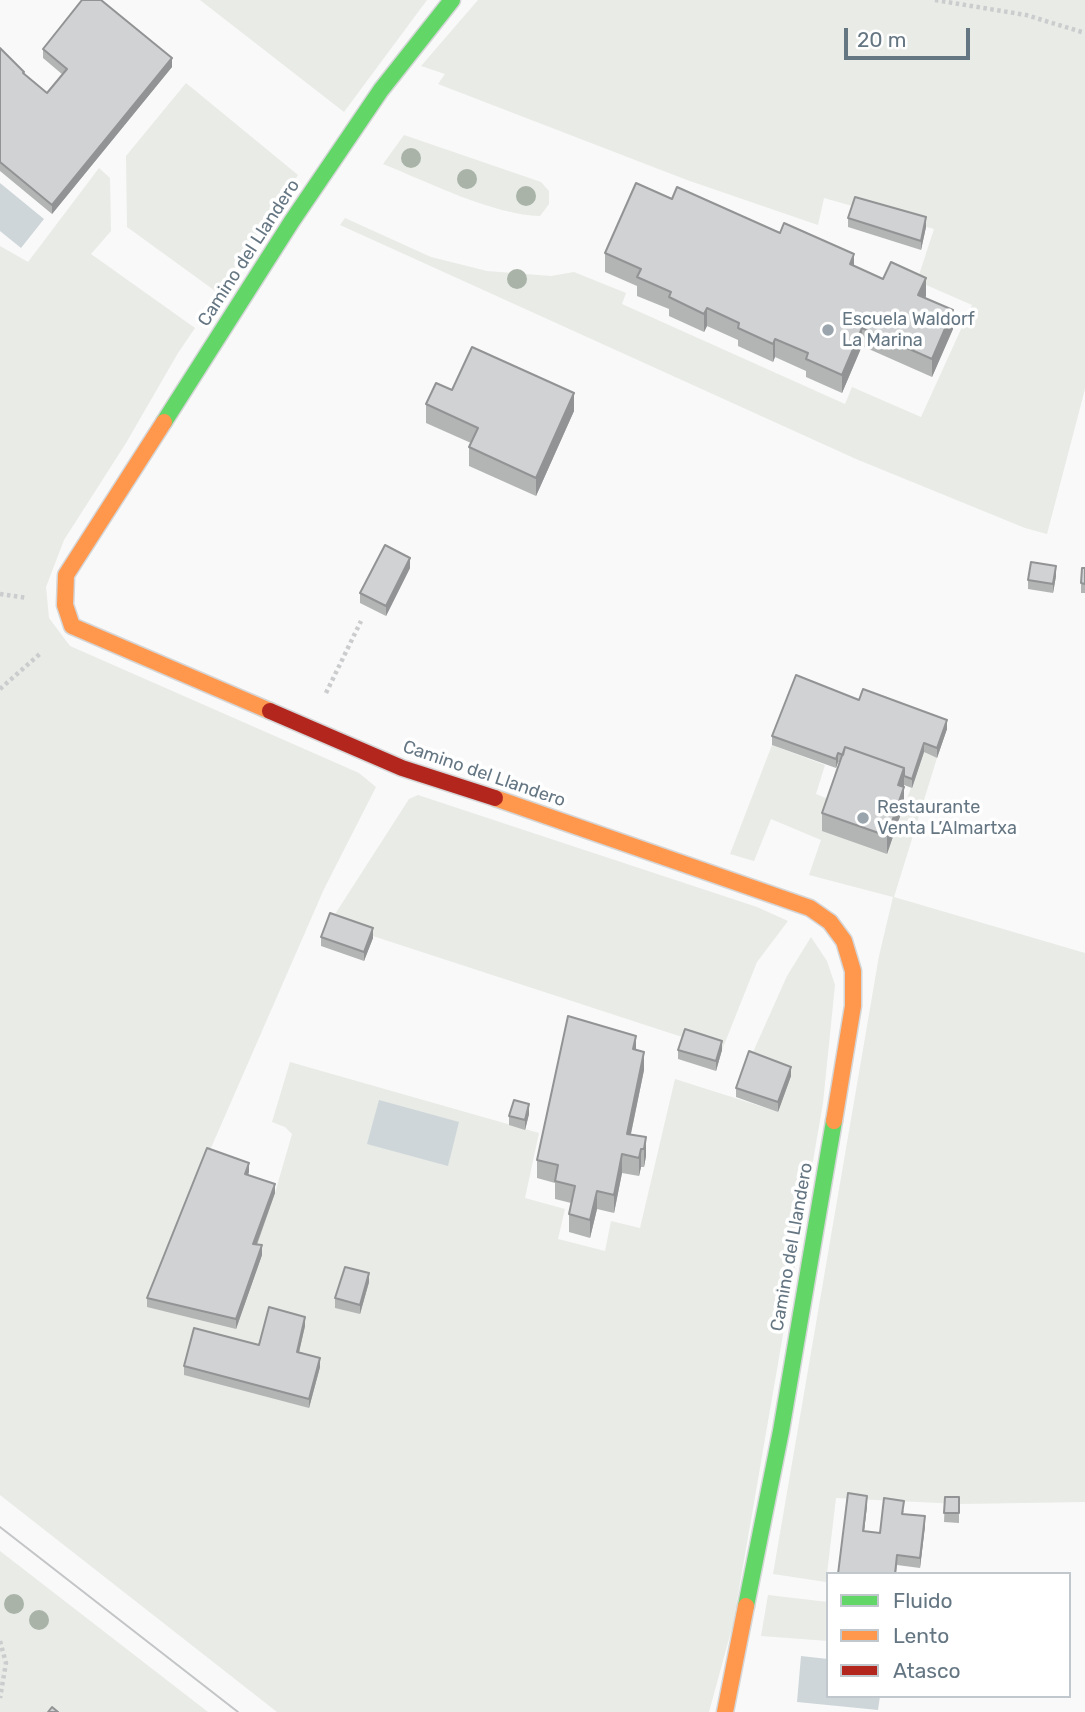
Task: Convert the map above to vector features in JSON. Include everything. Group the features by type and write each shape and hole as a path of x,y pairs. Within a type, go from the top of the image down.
{"street":[{"name":"Camino del Llandero","path":"452,0 381,90 292,221 66,575 65,605 72,626 402,768 699,867 810,908 830,922 844,941 853,971 853,1006 780,1431 726,1712"}],"path":[{"path":"935,0 1026,15 1085,33"},
{"path":"309,728 361,621"},
{"path":"0,689 72,626"},
{"path":"0,1641 6,1662 0,1698"}],"shaded area":[{"path":"200,0 427,0 344,112"},
{"path":"478,0 1085,0 1085,389 1047,534 1025,528 856,459 340,225 345,218 431,257 487,271 551,276 574,272 626,293 622,304 845,404 852,387 921,417 972,305 917,281 934,229 824,198 818,225 687,180 438,84 445,74 421,66"},
{"path":"186,83 298,175 218,293 127,227 126,156"},
{"path":"404,135 541,182 549,191 549,204 540,216 502,210 383,164"},
{"path":"99,168 110,178 111,231 91,254 195,328 64,540 46,587 49,618 70,646 359,773 376,787 324,889 207,1157 253,1254 292,1134 285,1127 272,1122 290,1062 539,1133 525,1198 565,1209 558,1239 605,1251 611,1221 640,1228 675,1079 779,1112 749,1061 787,976 811,937 827,961 835,985 823,1103 733,1624 709,1712 277,1712 0,1495 0,246 28,262"},
{"path":"0,183 44,219 21,248 0,231"},
{"path":"772,745 825,765 816,794 833,801 887,854 924,752 937,758 894,897 1085,953 1085,1502 959,1504 836,1498 826,1582 773,1574 879,956 893,897 809,875 821,840 771,819 754,861 730,854"},
{"path":"418,795 757,907 788,921 757,962 722,1050 330,922 409,799"},
{"path":"379,1100 459,1122 448,1166 367,1144"},
{"path":"0,1551 208,1712 0,1712"},
{"path":"768,1595 826,1602 826,1641 761,1636"},
{"path":"801,1656 826,1659 826,1698 880,1698 878,1710 797,1702"}],"building":[{"path":"82,0 101,0 172,58 52,205 0,162 0,48 23,73 47,93 67,69 43,49"},
{"path":"636,183 672,199 677,187 780,233 784,223 854,254 850,264 883,279 891,262 926,278 918,295 953,310 932,359 862,328 842,375 806,359 808,353 775,339 773,344 738,328 739,323 707,308 704,314 669,297 671,292 637,277 641,269 605,253"},
{"path":"855,197 926,217 921,241 848,218"},
{"path":"472,347 574,393 536,478 469,447 478,428 426,404 436,383 452,390"},
{"path":"385,545 410,558 386,606 360,593"},
{"path":"1031,562 1056,566 1053,584 1028,580"},
{"path":"1082,568 1085,568 1085,584 1081,583"},
{"path":"796,675 859,700 863,689 947,720 937,748 924,743 912,779 904,776 904,768 845,747 843,755 838,753 836,759 772,736"},
{"name":"Restaurante Venta L’Almartxa","path":"845,747 904,768 898,785 904,787 887,836 822,813"},
{"path":"330,913 373,928 364,952 321,937"},
{"path":"568,1016 636,1036 633,1049 644,1052 627,1134 646,1137 644,1149 641,1149 639,1158 622,1154 614,1195 597,1191 590,1220 569,1214 575,1186 555,1181 558,1165 537,1160"},
{"path":"685,1029 722,1041 716,1061 678,1050"},
{"path":"749,1051 791,1067 778,1102 736,1088"},
{"path":"514,1100 529,1104 525,1120 509,1116"},
{"path":"207,1148 249,1163 245,1174 275,1184 253,1244 262,1245 236,1319 147,1298"},
{"path":"345,1267 369,1273 360,1305 335,1298"},
{"path":"269,1307 305,1317 297,1352 320,1358 309,1399 184,1366 194,1328 259,1345"},
{"path":"848,1493 867,1496 863,1531 880,1533 884,1498 904,1501 902,1514 925,1516 920,1558 897,1555 895,1572 838,1572"},
{"path":"945,1497 959,1497 959,1513 944,1513"}],"tram line":[{"path":"0,1527 238,1712"}],"traffic: fast":[{"path":"164,422 292,221 381,90 452,0"},
{"path":"746,1606 781,1431 834,1121"}],"traffic: slow":[{"path":"164,422 66,575 65,605 72,626 270,711"},
{"path":"495,798 810,908 830,922 844,941 853,971 853,1006 834,1121"},
{"path":"725,1712 746,1606"}],"traffic: jam":[{"path":"270,711 402,768 495,798"}],"place":[{"name":"Escuela Waldorf La Marina","path":"828,330"},
{"name":"Restaurante Venta L’Almartxa","path":"863,818"}]}
